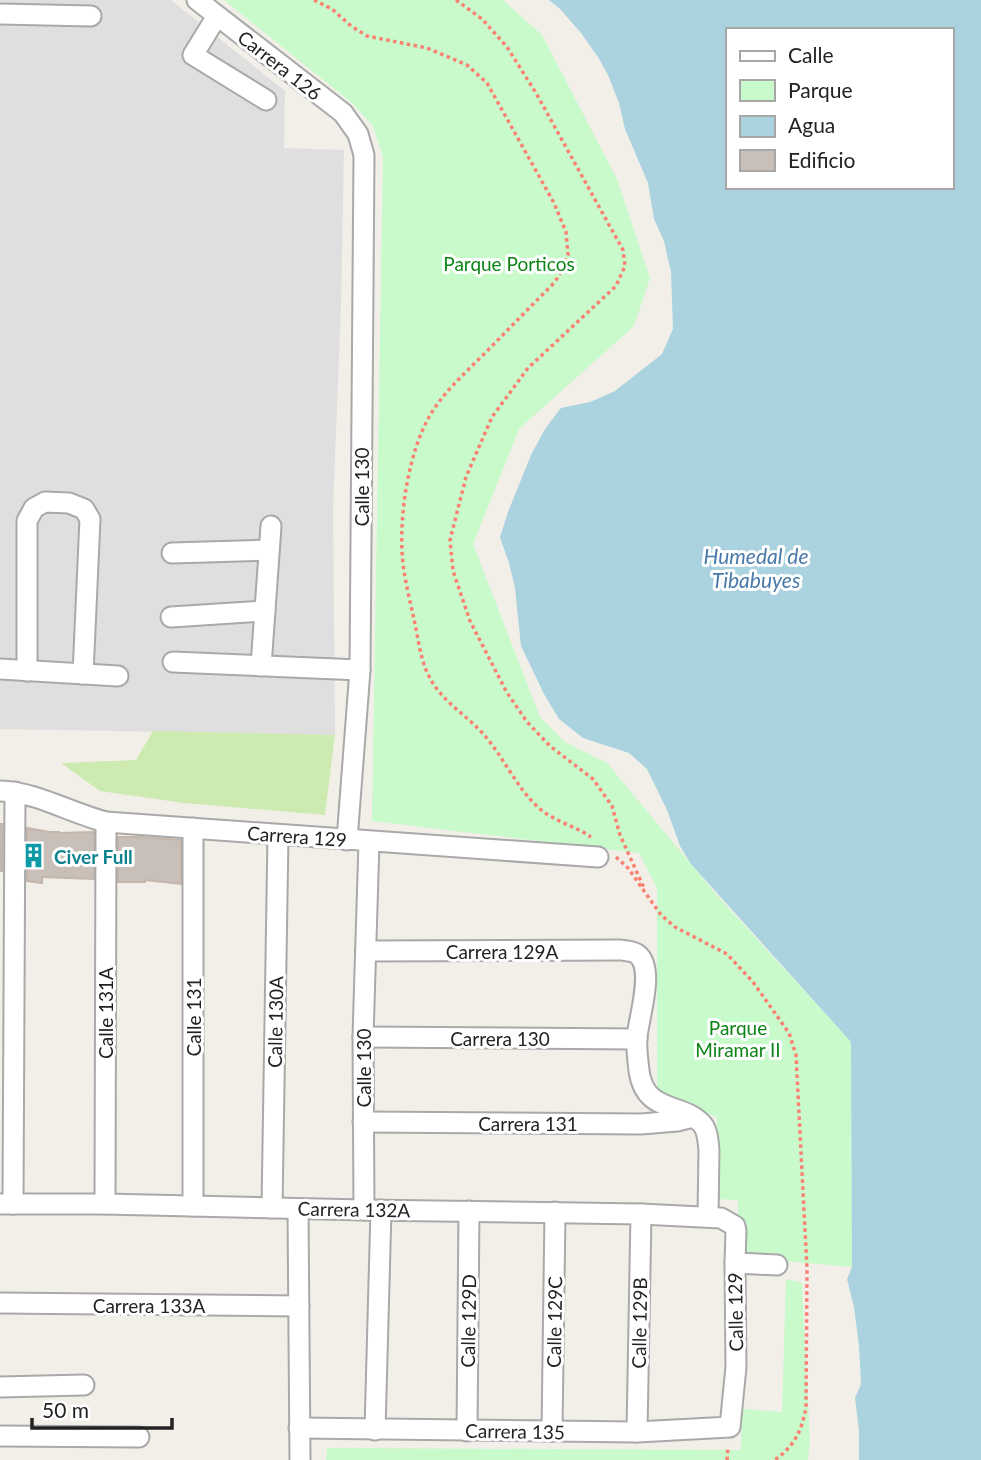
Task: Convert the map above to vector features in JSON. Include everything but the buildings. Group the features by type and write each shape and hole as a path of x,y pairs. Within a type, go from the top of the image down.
{"street":[{"name":"Carrera 126","path":"198,0 344,113 358,135"},
{"path":"0,14 91,16"},
{"path":"217,16 193,55 266,100"},
{"name":"Calle 130","path":"346,840 360,670 364,155 358,135"},
{"path":"27,671 27,521 34,508 45,502 69,503 84,509 90,519 83,674"},
{"path":"261,666 271,526"},
{"path":"172,553 270,551"},
{"path":"171,618 265,611"},
{"path":"173,662 360,670"},
{"path":"0,669 118,676"},
{"path":"7,1204 8,791"},
{"name":"Carrera 129","path":"8,791 43,799 85,817 106,822 369,842 602,850"},
{"name":"Calle 131A","path":"105,1204 106,822"},
{"name":"Calle 131","path":"192,828 194,1206"},
{"name":"Calle 130A","path":"272,1208 278,835"},
{"name":"Calle 130","path":"369,842 363,1122 372,1210 375,1430"},
{"name":"Carrera 129A","path":"366,951 621,950 638,954 645,971 645,988 637,1039"},
{"name":"Carrera 130","path":"363,1037 637,1039"},
{"path":"637,1039 639,1074 648,1094 657,1102 693,1117 704,1126 708,1139 708,1217"},
{"name":"Carrera 131","path":"363,1122 641,1124 693,1117"},
{"name":"Carrera 132A","path":"7,1204 555,1212 708,1217"},
{"path":"298,1209 300,1460"},
{"name":"Calle 129D","path":"467,1430 469,1211"},
{"name":"Calle 129C","path":"552,1431 555,1212"},
{"name":"Calle 129B","path":"637,1432 641,1214"},
{"name":"Calle 129","path":"708,1217 721,1218 735,1226 736,1231 736,1367 730,1427"},
{"path":"735,1263 777,1265"},
{"name":"Carrera 133A","path":"0,1304 299,1306"},
{"path":"0,1387 85,1385"},
{"name":"Carrera 135","path":"299,1428 637,1432 730,1427"},
{"path":"0,1436 139,1437"}],"path":[{"path":"314,0 332,9 367,36 427,48 467,65 487,83 548,192 566,232 568,255 555,282 445,394 429,417 415,445 404,501 402,553 421,655 437,690 488,738 540,809 578,828 602,850 628,868 661,915 676,927 727,954 753,982 789,1032 796,1055 807,1269 806,1408 802,1429 788,1450 775,1460"},
{"path":"456,0 482,19 507,47 536,93 623,250 625,266 616,286 528,368 492,417 466,477 450,540 453,571 470,621 506,691 527,722 550,746 593,779 612,806 620,835 648,898"}],"shaded area":[{"path":"0,0 171,0 285,91 284,148 344,150 333,509 335,735 0,729"}],"green space":[{"name":"Parque Porticos","path":"224,0 503,0 542,35 617,179 650,278 634,326 519,429 473,544 540,717 565,742 607,763 715,893 851,1042 852,1267 738,1257 738,1200 716,1199 717,1117 657,1098 657,888 639,853 372,821 383,157 373,126 353,104"},
{"path":"153,731 335,735 325,815 184,803 100,791 61,763 136,760"},
{"path":"786,1279 802,1283 810,1441 808,1460 326,1460 327,1448 741,1450 742,1409 782,1412"}],"water":[{"name":"Humedal de Tibabuyes","path":"549,0 981,0 981,1460 859,1460 855,1398 861,1384 859,1346 847,1279 852,1267 851,1042 691,864 680,846 667,810 647,769 629,753 583,738 559,719 521,646 515,588 500,537 531,455 545,429 561,408 590,402 615,391 662,354 673,329 671,272 664,241 654,219 648,183 625,129 608,75 581,33"}],"place":[{"name":"Civer Full","path":"34,856"}],"park label":[{"name":"Parque Miramar II","path":"738,1038"}]}
